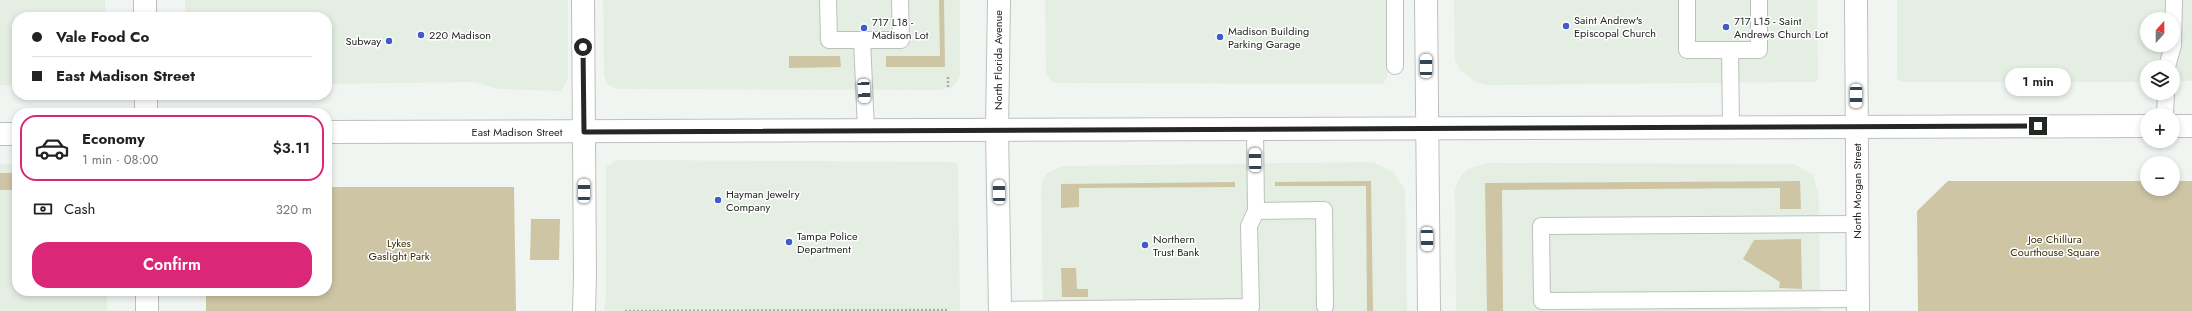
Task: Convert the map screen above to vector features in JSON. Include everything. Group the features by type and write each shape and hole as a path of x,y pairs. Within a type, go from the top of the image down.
{"street":[{"path":"145,0 145,12"},
{"path":"583,0 584,311"},
{"name":"North Florida Avenue","path":"998,0 1000,310"},
{"path":"1426,0 1428,311"},
{"name":"North Morgan Street","path":"1856,0 1858,305"},
{"name":"East Madison Street","path":"332,132 2140,126"},
{"path":"2180,126 2192,126"},
{"path":"0,134 12,134"},
{"path":"147,296 147,311"}],"lane":[{"path":"828,0 829,40 900,40 900,0"},
{"path":"1395,0 1395,66"},
{"path":"1687,0 1687,50 1730,51 1759,50 1759,0"},
{"path":"2174,0 2174,12"},
{"path":"862,40 866,130"},
{"path":"1730,51 1731,127"},
{"path":"1000,310 1251,307 1250,226 1256,211 1255,129"},
{"path":"1256,211 1324,210 1325,306"},
{"path":"1857,224 1541,226 1542,301 1858,305"}],"path":[{"path":"948,77 948,88"},
{"path":"625,310 948,310"}],"shaded area":[{"path":"0,0 105,0 105,12 12,12 12,85 0,85"},
{"path":"185,0 568,0 568,79 561,91 499,89 474,82 332,84 332,12 185,12"},
{"path":"603,0 960,0 960,74 956,83 952,87 940,90 617,89 608,85 604,76"},
{"name":"Madison Building Parking Garage","path":"1045,0 1388,0 1389,68 1386,80 1382,84 1057,83 1051,81 1046,72"},
{"path":"1454,0 1817,0 1818,79 1815,82 1488,85 1478,83 1461,71 1455,61"},
{"path":"1897,0 2192,0 2192,81 2180,81 2180,60 2140,60 2140,82 1901,82 1897,79"},
{"name":"Tampa Police Department","path":"617,160 955,162 958,164 960,311 604,311 606,296 606,167"},
{"path":"1373,162 1394,173 1405,190 1407,311 1043,311 1041,191 1042,182 1046,174 1055,169 1064,166"},
{"path":"1487,163 1794,164 1813,175 1819,197 1820,311 1456,311 1455,189 1460,177 1468,169"},
{"path":"0,164 12,164 12,296 107,296 107,311 0,311"}],"green space":[{"path":"939,0 944,0 945,67 886,67 886,56 940,56"},
{"path":"789,56 840,56 841,67 789,68"},
{"path":"0,173 12,173 12,190 0,190"},
{"path":"1371,181 1373,311 1367,311 1366,186 1275,186 1275,182"},
{"path":"1800,181 1801,209 1780,209 1780,188 1502,190 1503,311 1487,311 1485,183"},
{"name":"Joe Chillura Courthouse Square","path":"1948,181 2140,181 2140,196 2180,196 2180,181 2192,181 2192,311 1918,311 1917,211"},
{"path":"1235,182 1235,187 1079,188 1079,207 1061,208 1061,184"},
{"name":"Lykes Gaslight Park","path":"332,187 514,187 516,311 206,311 206,296 332,296"},
{"path":"531,219 560,219 559,260 530,260"},
{"path":"1801,239 1802,289 1779,288 1780,282 1743,259 1754,240"},
{"path":"1061,268 1076,268 1077,289 1088,289 1088,297 1062,297"}],"place":[{"name":"Saint Andrew's Episcopal Church","path":"1566,26"},
{"name":"717 L15 - Saint Andrews Church Lot","path":"1726,27"},
{"name":"717 L18 - Madison Lot","path":"864,28"},
{"name":"220 Madison","path":"421,35"},
{"name":"Madison Building Parking Garage","path":"1220,37"},
{"name":"Subway","path":"389,41"},
{"name":"Hayman Jewelry Company","path":"718,200"},
{"name":"Tampa Police Department","path":"789,242"},
{"name":"Northern Trust Bank","path":"1145,245"}],"route":[{"path":"583,47 584,132 2038,126"}]}
